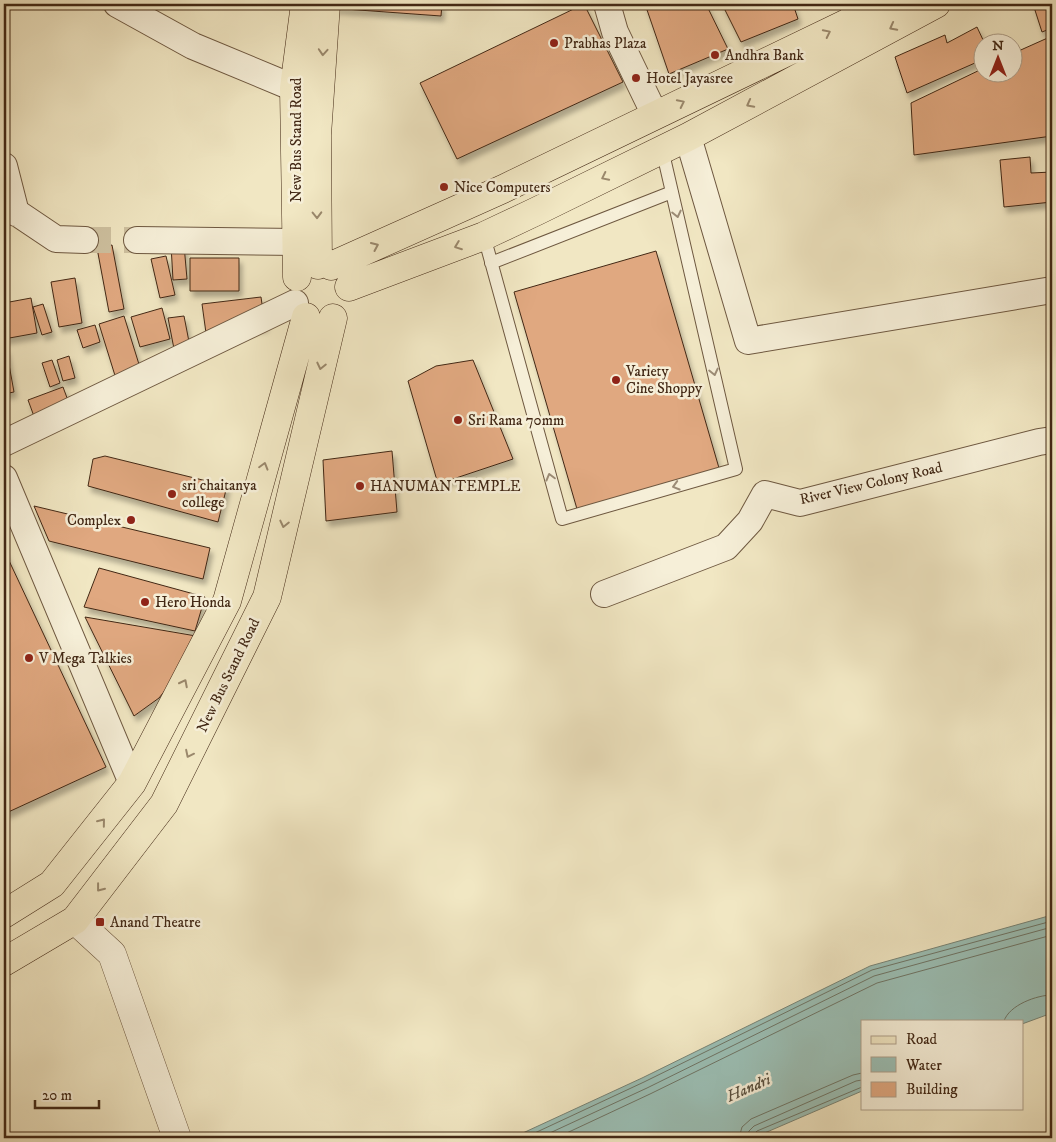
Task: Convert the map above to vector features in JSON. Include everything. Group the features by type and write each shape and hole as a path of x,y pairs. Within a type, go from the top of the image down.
{"main road":[{"name":"New Bus Stand Road","path":"305,4 294,88 297,242 309,286"},
{"name":"New Bus Stand Road","path":"4,914 52,884 132,783 227,601 309,286 326,4"},
{"path":"309,286 503,188 883,4"},
{"path":"349,287 484,236 688,136 936,4"},
{"path":"339,271 349,287 346,305 333,318 324,321 315,320 309,286 339,271"},
{"name":"New Bus Stand Road","path":"4,962 75,920 164,804 267,597 333,318"}],"street":[{"path":"117,4 193,46 294,88"},
{"path":"607,4 615,32 655,116"},
{"path":"688,136 748,341 1052,290"},
{"path":"4,166 17,213 56,240 85,240"},
{"path":"137,240 297,242"},
{"path":"4,443 309,286"},
{"name":"River View Colony Road","path":"604,594 726,547 750,521 764,494 800,503 1052,440"},
{"path":"4,478 132,783"},
{"path":"75,920 112,954 177,1138"}],"lane":[{"path":"484,236 562,519 736,469 662,149"},
{"path":"491,263 672,192"}],"water":[{"name":"Handri","path":"1052,915 1052,1013 1024,1023 1024,1020 861,1020 861,1091 753,1138 512,1138 642,1078 870,966"}],"building":[{"path":"332,4 442,4 441,16 331,8"},
{"name":"Prabhas Plaza","path":"584,4 623,82 457,159 420,83"},
{"path":"645,4 706,4 728,49 669,74"},
{"path":"722,4 793,4 798,19 741,42"},
{"path":"1033,4 1052,4 1052,28 1042,32"},
{"path":"977,27 979,32 974,32 974,63 907,93 895,57 945,35 947,43"},
{"path":"1052,36 1052,136 914,155 911,103 974,73 974,82 1024,82 1024,49"},
{"path":"1030,157 1031,173 1052,172 1052,202 1004,207 1000,160"},
{"path":"112,245 124,309 109,312 97,248"},
{"path":"171,245 184,245 187,279 173,280"},
{"name":"Variety Cine Shoppy","path":"656,251 719,468 577,509 514,292"},
{"path":"166,256 175,295 160,298 151,259"},
{"path":"190,258 239,258 239,291 190,291"},
{"path":"75,278 82,323 59,327 51,282"},
{"path":"261,297 265,326 206,333 202,304"},
{"path":"31,298 37,333 4,339 4,303"},
{"path":"43,304 52,332 42,335 33,307"},
{"path":"162,308 170,339 140,347 131,317"},
{"path":"124,316 142,374 117,382 99,324"},
{"path":"184,316 191,352 175,354 168,318"},
{"path":"95,325 100,342 83,348 77,330"},
{"path":"6,348 14,392 4,394 4,349"},
{"path":"69,356 75,378 63,381 57,360"},
{"path":"52,360 60,383 50,387 42,363"},
{"name":"Sri Rama 70mm","path":"473,360 513,459 438,484 408,381 436,366"},
{"path":"63,387 70,406 35,419 28,400"},
{"name":"HANUMAN TEMPLE","path":"392,451 397,512 326,521 323,460"},
{"name":"sri chaitanya college","path":"105,456 227,486 218,522 88,486 93,459"},
{"path":"34,506 210,548 203,579 49,541"},
{"name":"V Mega Talkies","path":"4,550 106,767 4,814"},
{"name":"Hero Honda","path":"99,568 205,597 195,631 84,607"},
{"path":"85,617 196,636 183,668 159,698 134,716"}],"tunnel":[{"path":"85,240 137,240"}],"place":[{"name":"Prabhas Plaza","path":"554,43"},
{"name":"Andhra Bank","path":"715,55"},
{"name":"Hotel Jayasree","path":"636,78"},
{"name":"Nice Computers","path":"444,187"},
{"name":"Variety Cine Shoppy","path":"616,380"},
{"name":"Sri Rama 70mm","path":"458,420"},
{"name":"HANUMAN TEMPLE","path":"360,486"},
{"name":"sri chaitanya college","path":"172,494"},
{"name":"Complex","path":"131,520"},
{"name":"Hero Honda","path":"145,602"},
{"name":"V Mega Talkies","path":"29,658"},
{"name":"Anand Theatre","path":"100,922"}]}
